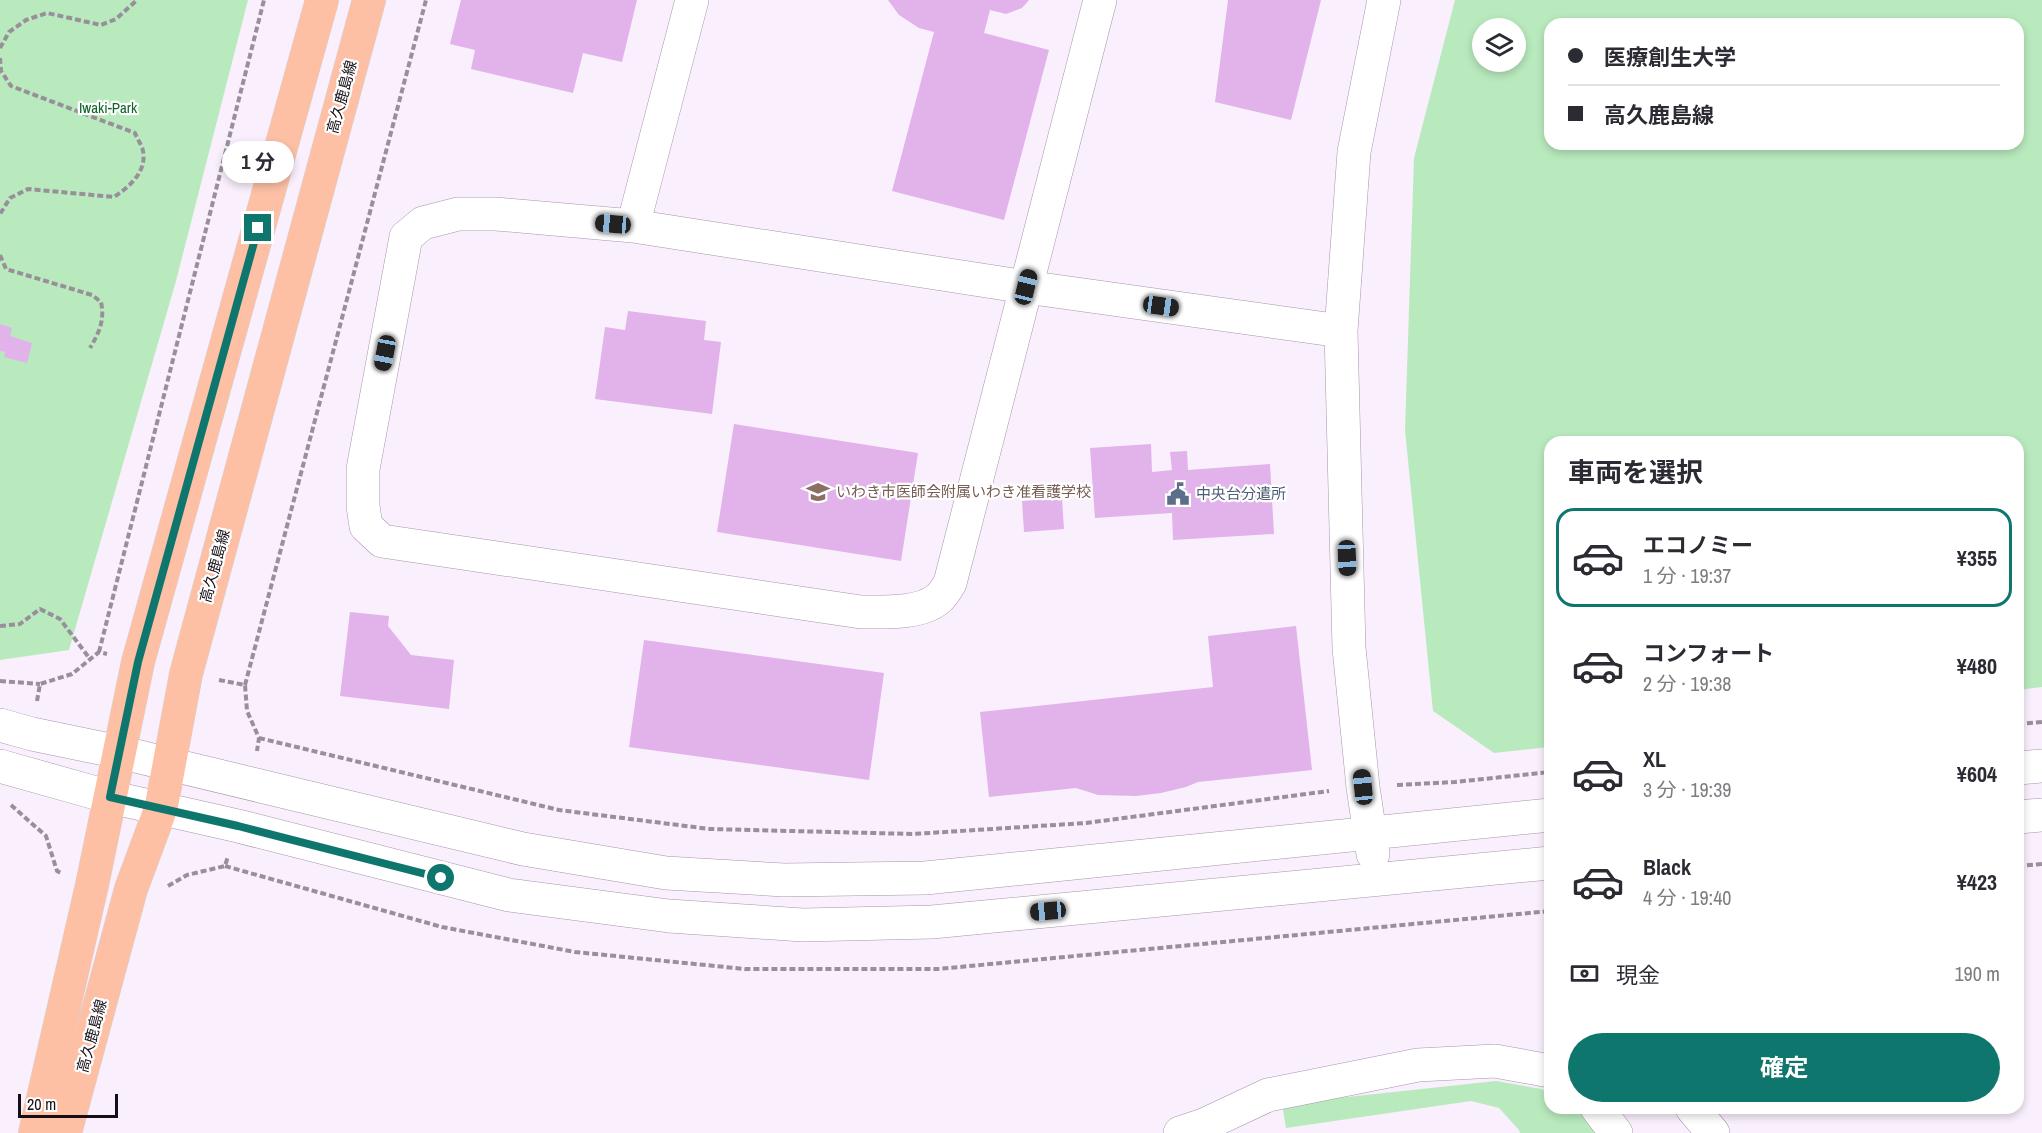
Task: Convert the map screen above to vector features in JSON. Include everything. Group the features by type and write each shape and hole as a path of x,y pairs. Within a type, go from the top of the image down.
{"main road":[{"path":"35,1133 138,662 322,0"},
{"name":"高久鹿島線","path":"65,1133 131,889 161,808 186,674 369,0"}],"street":[{"path":"633,226 692,0"},
{"path":"1100,0 1026,287 950,583 938,599 917,608 892,612 861,612 381,541 366,526 363,506 363,469 406,237 423,223 458,214 496,214 633,226 1026,287 1341,331"},
{"path":"1375,879 1349,648 1341,331 1354,152 1384,0"},
{"path":"0,725 523,849 666,873 784,880 925,878 1544,816"},
{"path":"0,766 110,797 509,895 669,916 803,925 932,922 1544,863"},
{"path":"2024,768 2042,766"},
{"path":"2024,816 2042,815"},
{"path":"1180,1133 1204,1125 1268,1095 1418,1065 1495,1061 1544,1070"},
{"path":"1697,1114 1713,1133"}],"path":[{"path":"0,48 9,32 26,20 47,13 101,25 116,19 137,0"},
{"path":"99,652 264,0"},
{"path":"245,685 426,0"},
{"path":"0,58 1,71 11,86 135,134 143,152 141,171 131,185 114,197 28,189 10,198 0,214"},
{"path":"0,255 6,269 92,296 101,302 103,312 100,330 90,348"},
{"path":"0,626 20,624 40,609 60,619 90,659"},
{"path":"0,681 39,684"},
{"path":"2024,724 2042,722"},
{"path":"259,738 559,810 710,829 913,834 1086,823 1363,787 1455,782 1544,773"},
{"path":"2024,866 2042,864"}],"green space":[{"name":"Iwaki-Park","path":"0,0 248,0 176,281 69,650 0,660"},
{"path":"1455,0 2042,0 2042,687 2024,689 2024,436 1544,436 1544,748 1494,753 1433,711 1405,430 1414,158"},
{"path":"1496,1081 1544,1090 1544,1114 1582,1114 1599,1133 1520,1133 1499,1108 1471,1101 1286,1128 1282,1104"}],"building":[{"path":"461,0 637,0 622,62 583,53 573,93 471,69 475,50 450,44"},
{"path":"888,0 1029,0 1022,8 1006,14 990,10 984,33 1049,50 1004,220 892,191 934,32 919,28 899,15"},
{"path":"1228,0 1321,0 1291,120 1215,102"},
{"path":"628,311 706,321 704,340 721,342 712,414 595,399 605,327 625,330"},
{"path":"0,324 12,328 10,336 32,343 27,363 4,357 5,352 0,351"},
{"name":"いわき市医師会附属いわき准看護学校","path":"734,424 918,453 901,561 717,532"},
{"path":"1151,444 1152,472 1172,470 1170,452 1187,451 1188,470 1270,464 1274,534 1173,540 1172,513 1095,518 1090,448"},
{"path":"1062,498 1064,529 1024,532 1022,501"},
{"path":"350,612 389,616 388,626 411,655 454,660 449,709 340,696"},
{"path":"1296,626 1312,770 1198,782 1161,793 1136,796 1098,795 1076,788 989,797 980,712 1213,687 1208,636"},
{"path":"644,640 884,673 869,780 629,747"}],"place":[{"name":"いわき市医師会附属いわき准看護学校","path":"818,492"},
{"name":"中央台分遣所","path":"1178,494"}],"route":[{"path":"258,228 138,662 110,797 238,826 441,878"}]}
